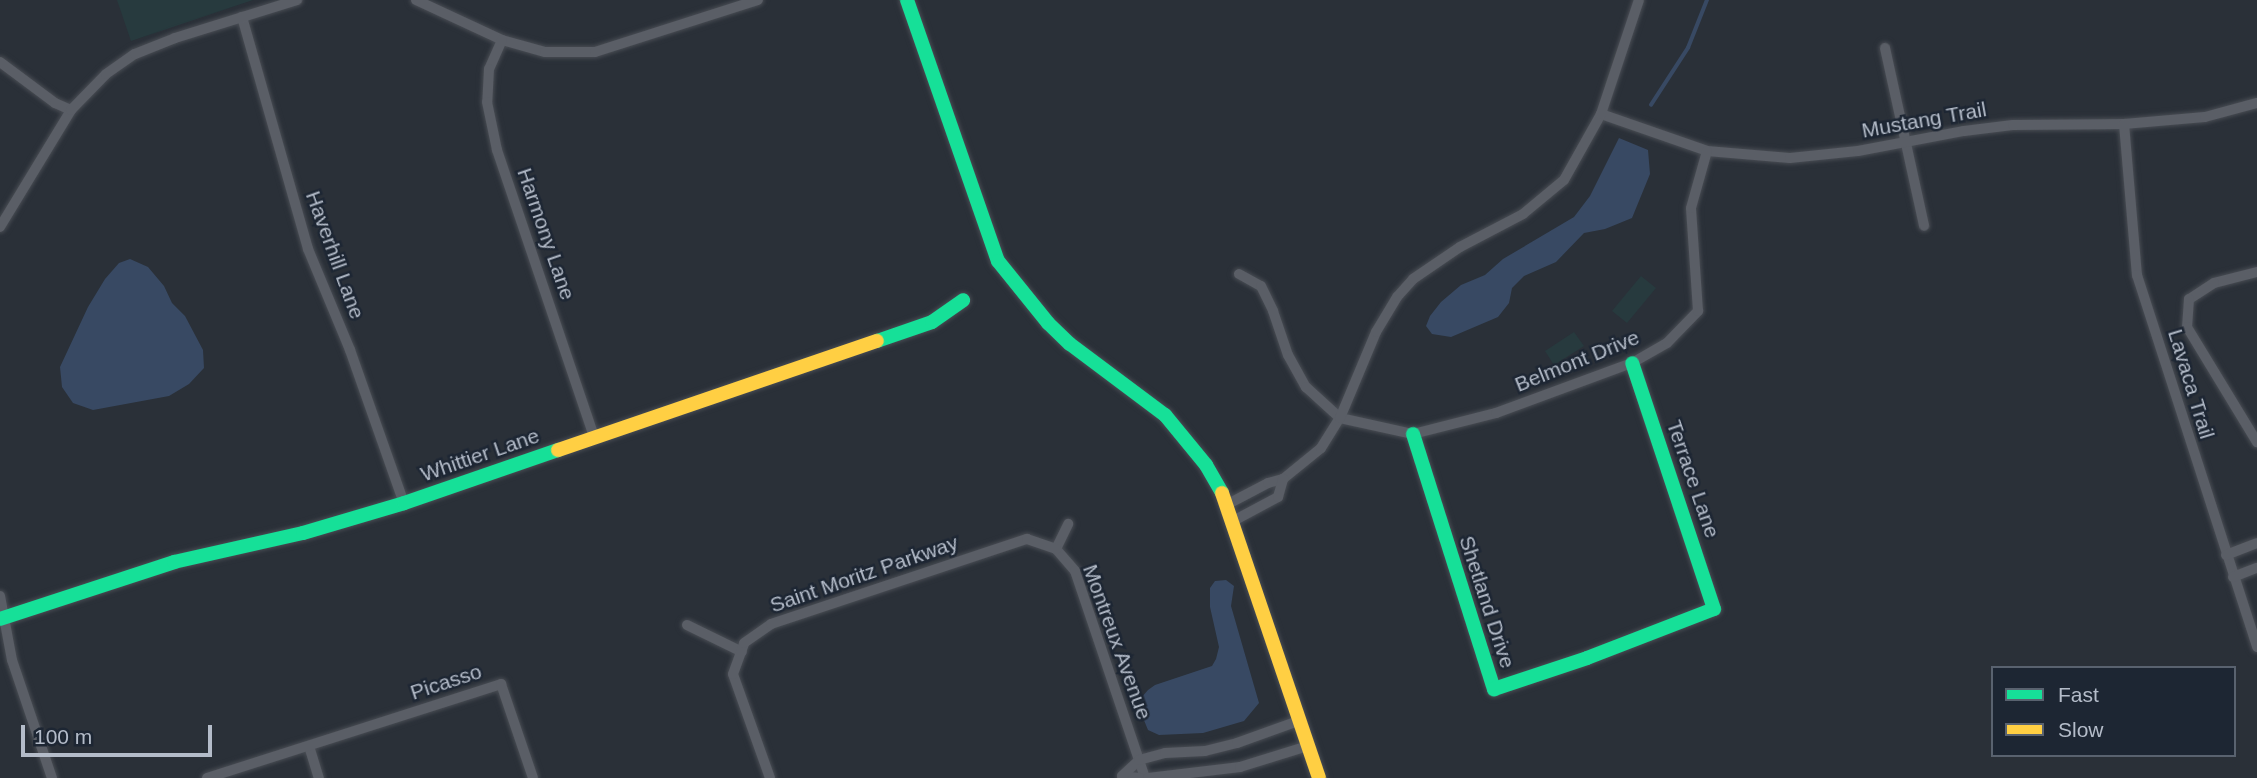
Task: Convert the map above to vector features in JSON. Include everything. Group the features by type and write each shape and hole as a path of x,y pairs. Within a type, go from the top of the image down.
{"street":[{"path":"0,228 71,110 106,74 135,54 297,0"},
{"path":"416,0 502,40 545,52 595,52 758,0"},
{"path":"907,0 998,261 1048,323 1070,345 1165,415 1206,465 1228,504 1319,778"},
{"path":"1228,504 1268,482 1283,479 1321,448 1340,418 1376,332 1397,297 1433,264 1522,214 1564,180 1601,114 1639,0"},
{"name":"Haverhill Lane","path":"242,17 308,248 350,350 404,503"},
{"name":"Harmony Lane","path":"502,40 489,69 487,102 497,150 595,439"},
{"path":"1885,48 1924,226"},
{"path":"0,62 55,103 71,110"},
{"name":"Mustang Trail","path":"1601,114 1707,151 1790,158 1907,144 1964,131 2013,125 2124,124 2205,117 2257,103"},
{"name":"Lavaca Trail","path":"2124,124 2137,275 2257,648"},
{"name":"Belmont Drive","path":"1340,418 1412,434 1508,409 1632,363 1667,343 1698,311 1691,208 1707,151"},
{"path":"2257,272 2214,283 2189,299 2188,327 2257,442"},
{"path":"1239,274 1261,286 1273,311 1287,355 1306,387 1340,418"},
{"name":"Whittier Lane","path":"3,618 174,562 303,533 404,503 932,322 963,300"},
{"name":"Terrace Lane","path":"1587,658 1714,609 1632,363"},
{"name":"Shetland Drive","path":"1412,434 1494,689 1587,658"},
{"path":"1235,520 1278,496 1283,479"},
{"name":"Montreux Avenue","path":"1068,524 1056,549 1075,571 1144,778"},
{"name":"Saint Moritz Parkway","path":"742,652 744,643 771,624 1027,539 1056,549"},
{"path":"2226,555 2257,543"},
{"path":"2233,577 2257,568"},
{"path":"0,596 12,660 52,778"},
{"path":"687,625 742,652 733,674 770,778"},
{"name":"Picasso","path":"310,746 501,684 533,778"},
{"path":"1119,777 1139,760 1166,753 1205,751 1237,743 1301,720"},
{"path":"207,778 310,746 319,778"},
{"path":"1119,777 1144,778 1240,767 1308,746"}],"green space":[{"path":"117,0 253,0 131,41"},
{"path":"1641,276 1656,288 1627,323 1612,311"},
{"path":"1574,332 1584,346 1554,365 1545,351"}],"water":[{"path":"1619,138 1648,150 1650,174 1632,218 1605,229 1584,233 1556,262 1524,276 1512,288 1509,303 1498,317 1451,337 1432,334 1426,326 1430,316 1441,302 1461,285 1485,275 1503,259 1574,217 1590,196"},
{"path":"130,259 148,267 164,286 172,303 185,316 203,350 204,368 189,384 169,396 93,410 73,403 62,387 60,367 88,307 105,279 119,263"},
{"path":"1226,580 1234,586 1231,606 1259,703 1244,721 1203,733 1159,735 1148,730 1139,708 1141,698 1148,690 1155,685 1212,666 1216,659 1219,647 1210,607 1210,588 1215,581"}],"waterway":[{"path":"1651,105 1688,48 1707,0"}],"traffic: fast":[{"path":"907,0 998,261 1048,323 1070,344 1165,415 1206,465 1222,493"},
{"path":"877,341 932,322 963,300"},
{"path":"1413,434 1494,689 1587,658 1714,609 1632,363"},
{"path":"0,619 174,562 303,533 404,503 558,450"}],"traffic: slow":[{"path":"558,450 877,341"},
{"path":"1222,493 1319,778"}]}
